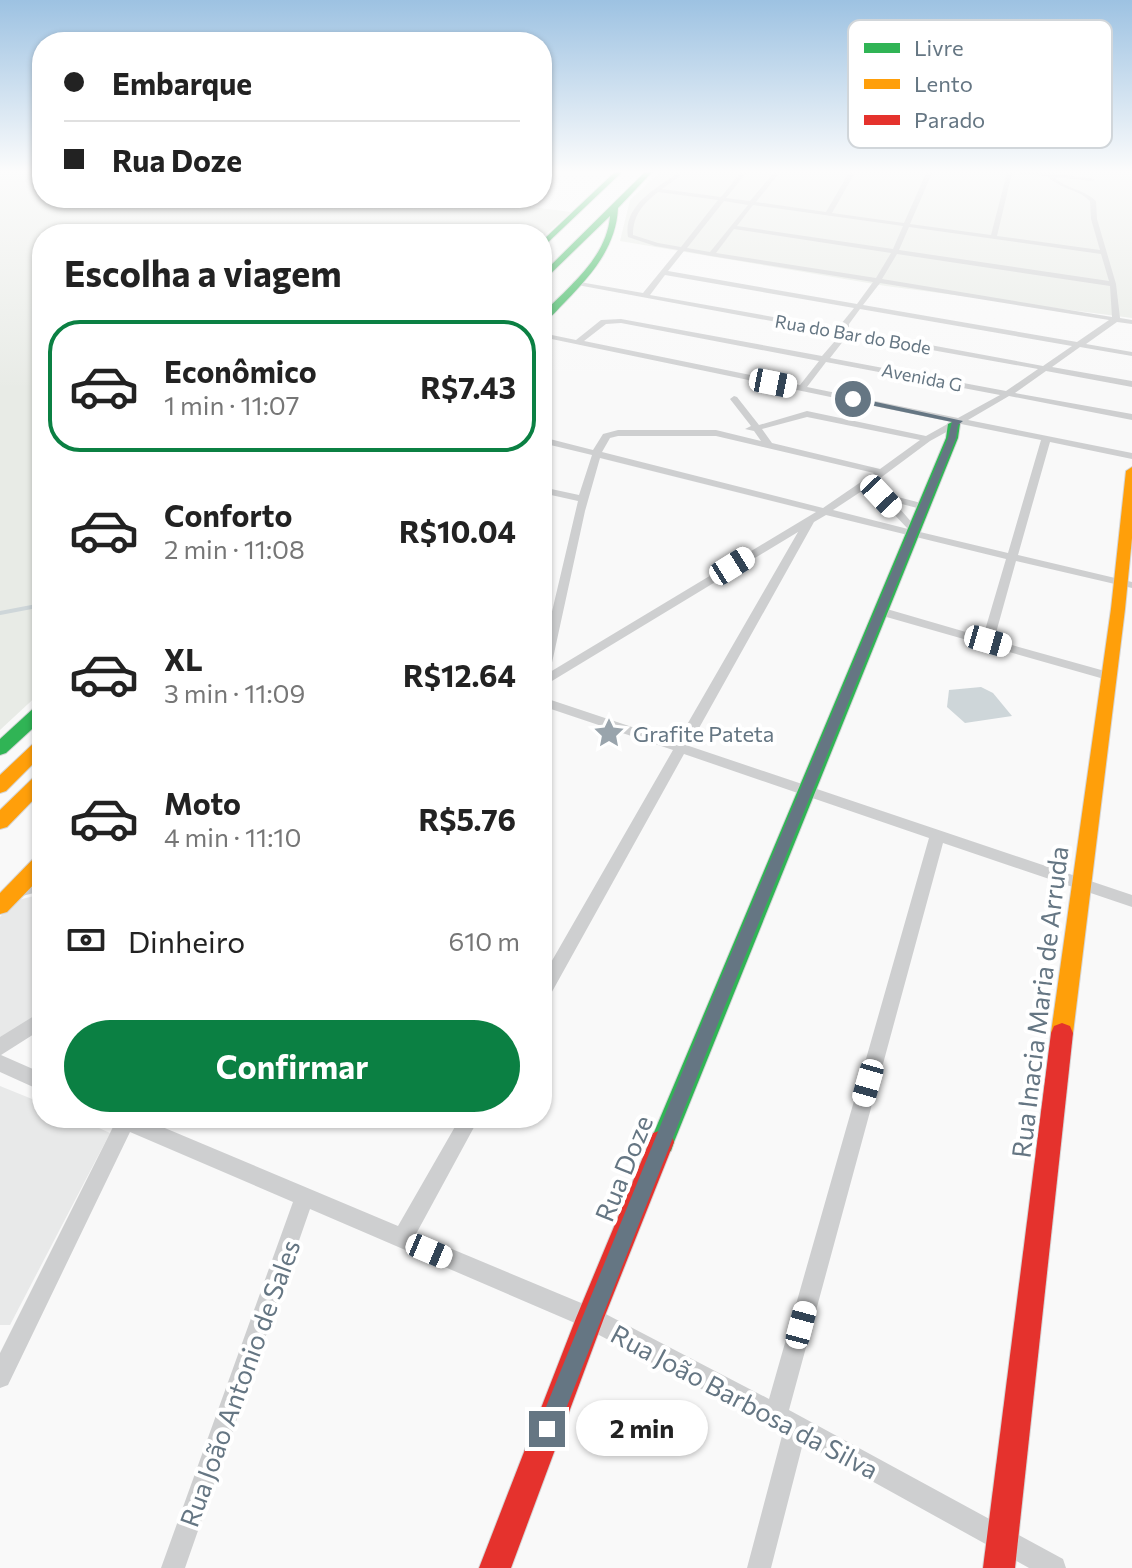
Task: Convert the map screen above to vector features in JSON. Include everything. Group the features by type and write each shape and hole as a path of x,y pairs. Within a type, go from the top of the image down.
{"main road":[{"path":"552,269 576,244"},
{"path":"552,308 607,244"},
{"name":"Rua Doze","path":"495,1568 590,1318 880,611 915,533 956,422"},
{"name":"Rua Inacia Maria de Arruda","path":"999,1568 1080,883 1108,676 1126,583 1132,471"},
{"path":"0,749 32,719"},
{"path":"0,786 32,755"},
{"path":"0,822 32,790"},
{"path":"0,906 32,873"}],"street":[{"path":"655,244 1132,322"},
{"path":"645,296 689,244"},
{"path":"711,254 719,244"},
{"path":"849,244 1113,284"},
{"path":"801,389 845,333 843,327 878,281 898,244"},
{"path":"1044,244 1105,253"},
{"path":"1102,244 1113,284 1116,319"},
{"path":"665,273 1132,354"},
{"name":"Rua do Bar do Bode","path":"574,283 1132,384"},
{"path":"819,328 832,317 837,303"},
{"path":"1116,319 1132,328"},
{"path":"552,676 817,514 927,439 1009,393 1116,319"},
{"name":"Avenida G","path":"577,343 604,322 615,320 1132,417"},
{"path":"552,337 1132,456"},
{"path":"734,399 768,445"},
{"path":"731,436 807,414 927,439"},
{"path":"552,638 595,453 602,440 618,433 692,431 731,436 880,472"},
{"path":"988,641 1046,439"},
{"path":"552,442 817,514 915,533 1126,583"},
{"path":"868,481 915,533"},
{"path":"552,492 584,499"},
{"path":"881,496 925,507"},
{"path":"552,976 817,514"},
{"path":"880,611 1108,676"},
{"path":"552,704 1132,901"},
{"path":"759,1568 786,1421 937,836"},
{"path":"14,892 32,888"},
{"path":"0,1047 32,1026"},
{"path":"0,1063 32,1077"},
{"path":"0,1377 119,1128"},
{"name":"Rua João Barbosa da Silva","path":"142,1128 590,1318 1054,1568"},
{"path":"402,1240 458,1128"},
{"name":"Rua João Antonio de Sales","path":"173,1568 304,1198"}],"shaded area":[{"path":"0,244 32,244 32,700 0,730"},
{"path":"639,244 1132,244 1132,318 886,286"},
{"path":"981,687 993,693 1012,716 965,723 947,707 949,690"},
{"path":"32,896 32,1026 0,1050 0,917 14,901"},
{"path":"0,1086 32,1099 32,1128 99,1128 110,1133 10,1325 0,1325"}],"waterway":[{"path":"0,613 32,607"}],"traffic: fast":[{"path":"552,269 577,244"},
{"path":"552,310 590,269 605,244"},
{"path":"662,1142 952,438 954,424"},
{"path":"0,749 32,719"}],"traffic: slow":[{"path":"1062,1033 1118,609 1132,471"},
{"path":"0,786 32,755"},
{"path":"0,822 32,790"},
{"path":"0,906 32,873"}],"traffic: jam":[{"path":"999,1568 1062,1033"},
{"path":"495,1568 590,1318 662,1142"}],"place":[{"name":"Grafite Pateta","path":"609,733"}],"route":[{"path":"547,1429 713,1016 916,531 952,438 954,424 959,421 853,399"}]}
